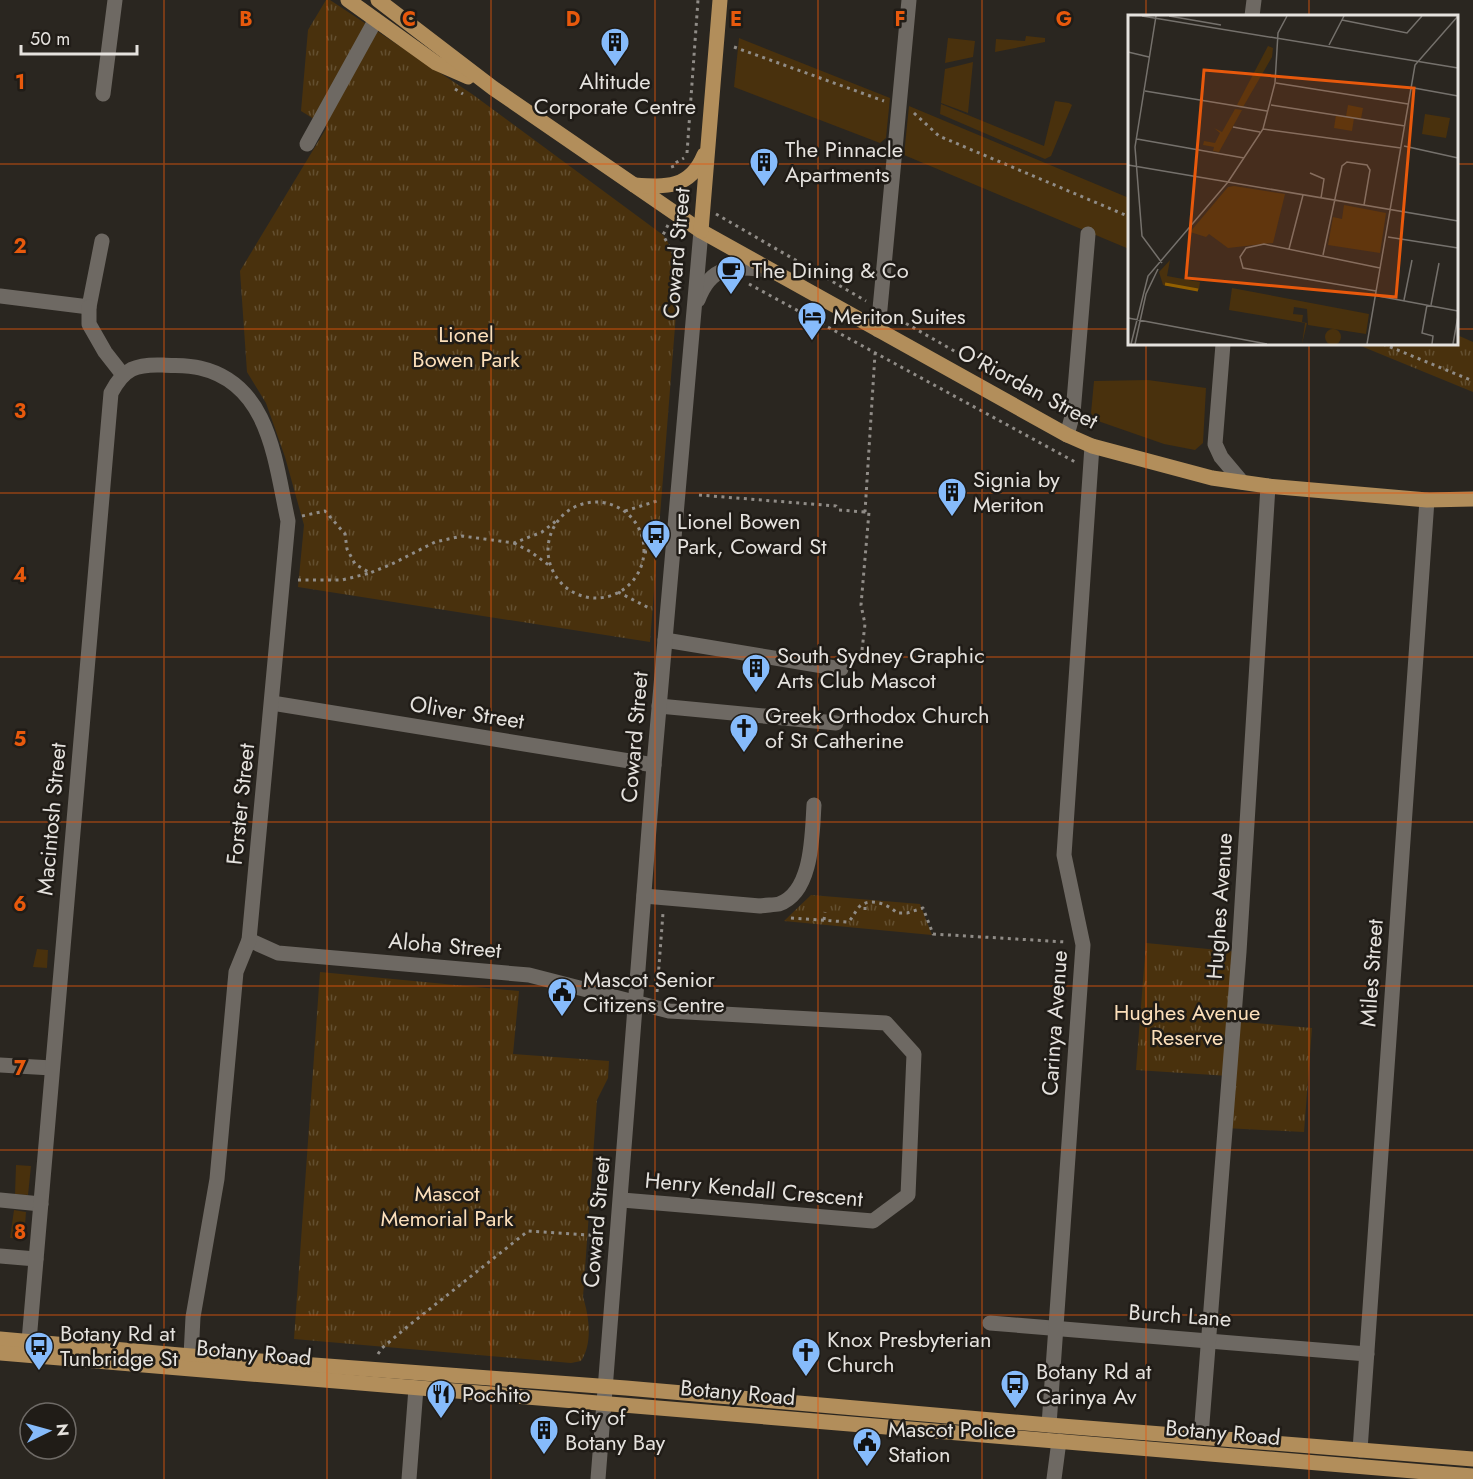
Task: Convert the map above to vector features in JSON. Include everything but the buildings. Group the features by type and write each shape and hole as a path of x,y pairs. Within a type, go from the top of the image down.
{"main road":[{"name":"O'Riordan Street","path":"348,0 436,63 493,88"},
{"name":"O'Riordan Street","path":"378,0 493,88 701,231 1067,435 1092,446 1212,478 1268,486 1427,500 1473,499"},
{"name":"Coward Street","path":"701,231 720,0"},
{"path":"633,185 668,186 684,180 696,171 709,144"},
{"name":"Botany Road","path":"0,1339 191,1356 606,1386 1473,1459"},
{"name":"Botany Road","path":"0,1353 1471,1477"}],"street":[{"path":"103,94 115,0"},
{"path":"878,330 909,0"},
{"path":"1252,15 1254,0"},
{"path":"307,144 375,21"},
{"name":"Coward Street","path":"598,1479 654,765 701,231"},
{"path":"1067,435 1073,412 1089,234"},
{"path":"102,241 89,307 89,324 105,352 123,375"},
{"path":"694,312 705,284 717,272 735,267 769,270"},
{"path":"0,296 89,307"},
{"path":"1223,345 1215,444 1221,457 1242,482"},
{"name":"Forster Street","path":"123,375 139,366 152,364 192,367 216,373 240,388 252,400 262,418 277,469 288,521 249,940 236,972 217,1179 193,1317 191,1356"},
{"name":"Macintosh Street","path":"29,1341 109,407 111,393 123,375"},
{"name":"Carinya Avenue","path":"1048,1425 1083,945 1064,855 1092,446"},
{"name":"Hughes Avenue","path":"1201,1436 1239,952 1268,486"},
{"name":"Miles Street","path":"1360,1450 1427,500"},
{"path":"665,640 841,669"},
{"name":"Oliver Street","path":"272,703 654,765"},
{"path":"659,706 836,723"},
{"path":"644,896 760,906 779,904 792,895 802,880 810,857 814,805"},
{"name":"Aloha Street","path":"249,940 278,953 529,975 635,1002"},
{"name":"Henry Kendall Crescent","path":"621,1200 873,1221 908,1195 914,1054 886,1023 669,1011 635,1002"},
{"path":"0,1065 52,1068"},
{"path":"0,1200 41,1204"},
{"path":"0,1256 36,1259"},
{"name":"Burch Lane","path":"990,1323 1208,1339 1367,1354"},
{"path":"409,1479 416,1388"},
{"path":"1054,1479 1059,1441"}],"path":[{"path":"672,165 686,157 688,152 698,0"},
{"path":"734,47 884,99 890,111 899,115 913,113 939,136 1128,217"},
{"path":"453,87 463,94"},
{"path":"722,217 956,352"},
{"path":"663,235 675,257 679,276"},
{"path":"743,281 1072,462 1091,467"},
{"path":"1385,345 1473,381"},
{"path":"865,512 875,354"},
{"path":"699,495 836,506 839,510 869,512 861,605 864,624 862,650"},
{"path":"625,511 660,500"},
{"path":"514,543 542,532 567,511 581,504 596,501 611,504 625,511 635,522 642,536 644,552 640,568 632,582 618,592 603,598 586,597 571,591 558,580 550,566 547,550 556,521"},
{"path":"288,521 308,513 325,511 345,534 347,549 355,564 370,573"},
{"path":"282,580 342,580 370,573 435,542 462,536 514,543 550,566"},
{"path":"644,552 656,552"},
{"path":"618,592 651,609"},
{"path":"791,918 848,922 860,906 872,902 890,906 897,913 907,913 923,908 933,934 1066,942"},
{"path":"865,910 866,904"},
{"path":"824,920 825,912"},
{"path":"657,992 663,913"},
{"path":"378,1354 407,1327 528,1231 618,1238"}],"green space":[{"name":"Lionel Bowen Park","path":"326,0 330,0 472,94 663,235 669,244 679,276 650,642 298,587 304,525 285,457 266,403 247,372 240,271 327,127 301,111 308,30"},
{"path":"1026,36 1045,38 1045,42 995,52 996,39 1025,41"},
{"path":"739,38 890,98 886,138 880,143 734,87"},
{"path":"948,38 975,41 973,57 945,63"},
{"path":"973,62 968,113 941,103 945,69"},
{"path":"1055,101 1072,105 1051,156 1045,159 940,114 941,104 1044,146"},
{"path":"909,106 1128,198 1128,249 904,155"},
{"path":"1458,335 1473,342 1473,392 1358,345 1458,345"},
{"path":"1148,380 1206,388 1203,443 1195,450 1164,444 1095,420 1091,413 1094,381"},
{"path":"811,895 920,904 932,935 784,921"},
{"name":"Hughes Avenue Reserve","path":"1146,943 1239,952 1234,1021 1312,1028 1304,1132 1225,1128 1229,1076 1136,1070"},
{"path":"37,949 48,950 47,968 33,967"},
{"name":"Mascot Memorial Park","path":"320,972 519,991 513,1054 609,1061 608,1078 597,1100 583,1297 587,1312 588,1338 581,1361 571,1363 294,1339"},
{"path":"16,1165 31,1166 28,1195 15,1194"},
{"path":"14,1210 26,1212 24,1239 10,1238"}],"place":[{"name":"Altitude Corporate Centre","path":"615,68"},
{"name":"The Pinnacle Apartments","path":"764,188"},
{"name":"The Dining & Co","path":"731,296"},
{"name":"Meriton Suites","path":"812,342"},
{"name":"Signia by Meriton","path":"952,518"},
{"name":"Lionel Bowen Park, Coward St","path":"656,560"},
{"name":"South Sydney Graphic Arts Club Mascot","path":"756,694"},
{"name":"Greek Orthodox Church of St Catherine","path":"744,754"},
{"name":"Mascot Senior Citizens Centre","path":"562,1018"},
{"name":"Botany Rd at Tunbridge St","path":"39,1372"},
{"name":"Knox Presbyterian Church","path":"806,1378"},
{"name":"Botany Rd at Carinya Av","path":"1015,1410"},
{"name":"Pochito","path":"441,1420"},
{"name":"City of Botany Bay","path":"544,1456"},
{"name":"Mascot Police Station","path":"867,1468"}]}
